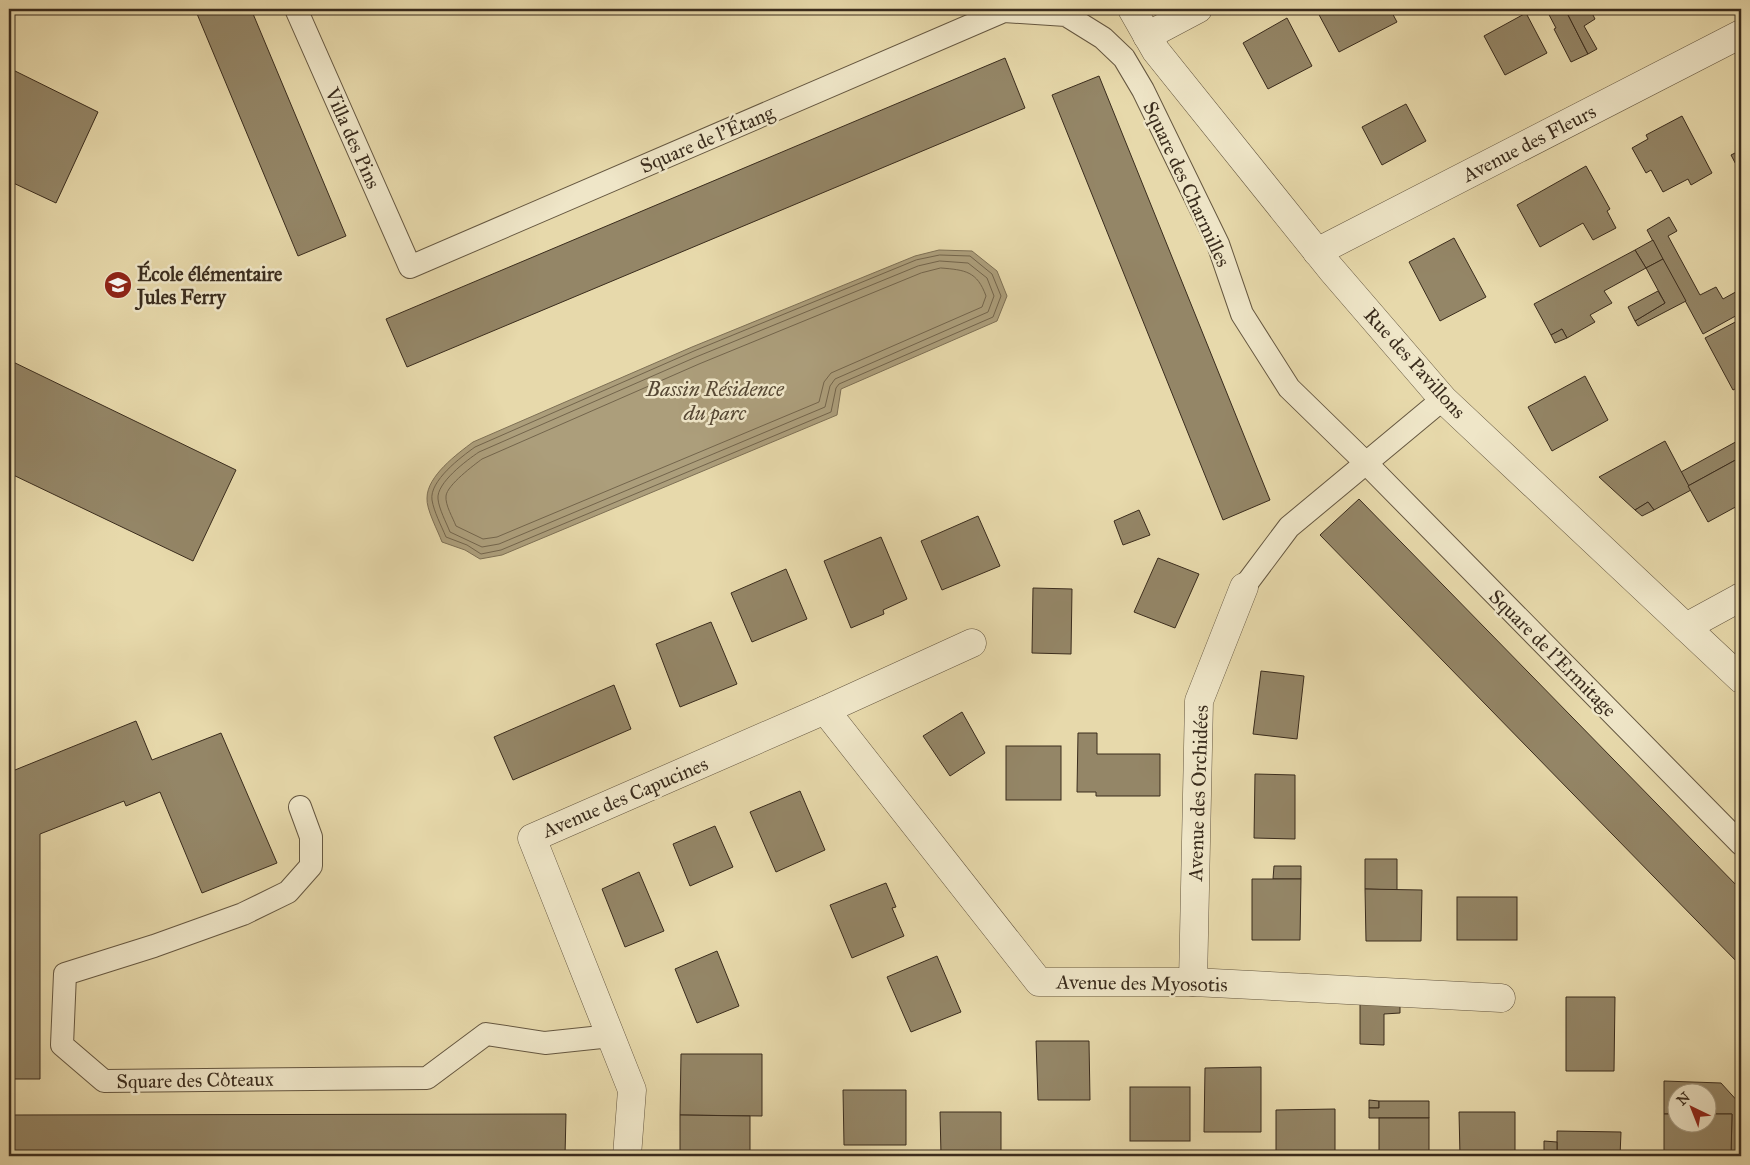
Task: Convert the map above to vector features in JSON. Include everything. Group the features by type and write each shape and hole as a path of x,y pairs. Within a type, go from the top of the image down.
{"street":[{"name":"Rue des Pavillons","path":"1132,9 1156,51 1317,252 1443,399 1741,679"},
{"path":"1147,36 1198,9"},
{"name":"Avenue des Fleurs","path":"1317,252 1741,34"},
{"name":"Avenue des Orchidées","path":"1193,982 1199,700 1244,587"},
{"path":"1686,627 1741,598"},
{"name":"Avenue des Capucines","path":"627,1156 632,1090 532,838 825,710 972,643"},
{"name":"Avenue des Myosotis","path":"825,710 1039,982 1193,982 1501,998"}],"lane":[{"name":"Villa des Pins","path":"296,9 410,267"},
{"name":"Square de l'Étang","path":"410,267 1003,10"},
{"name":"Square des Charmilles","path":"1003,10 1066,15 1104,38 1124,58 1143,90 1218,244 1242,314 1289,388 1366,463"},
{"name":"Avenue des Orchidées","path":"1244,587 1289,527 1443,399"},
{"name":"Square de l'Ermitage","path":"1366,463 1741,844"},
{"name":"Square des Côteaux","path":"300,806 311,837 311,866 288,892 243,914 154,946 65,974 62,1045 104,1081 427,1078 486,1034 545,1043 611,1036"}],"water":[{"name":"Bassin Résidence du parc","path":"939,250 972,251 997,271 1007,296 997,321 841,389 837,415 502,555 480,559 465,550 442,542 428,508 428,490 444,466 473,442 692,347 915,256"}],"building":[{"path":"195,9 251,9 346,236 298,256"},
{"path":"1321,9 1390,9 1397,22 1339,52 1317,11"},
{"path":"1546,9 1565,9 1588,54 1571,62"},
{"path":"1565,9 1590,9 1595,19 1584,26 1597,49 1588,54"},
{"path":"1526,13 1547,53 1505,75 1484,36"},
{"path":"1287,18 1312,66 1268,89 1243,43"},
{"path":"1005,58 1025,108 407,367 386,319"},
{"path":"9,68 98,112 56,203 9,181"},
{"path":"1099,76 1270,500 1223,520 1052,95"},
{"path":"1406,104 1426,141 1382,165 1362,127"},
{"path":"1682,116 1712,173 1691,185 1688,179 1663,192 1651,170 1646,173 1632,148 1648,139 1646,135"},
{"path":"1741,150 1741,174 1731,155"},
{"path":"1586,166 1610,209 1607,211 1616,228 1593,240 1583,223 1540,247 1517,205"},
{"path":"1669,217 1677,231 1668,236 1700,295 1716,287 1723,299 1741,289 1741,313 1703,334 1647,230"},
{"path":"1454,238 1486,297 1440,321 1409,262"},
{"path":"1653,240 1663,259 1646,268 1635,250"},
{"path":"1635,250 1646,268 1604,291 1612,303 1590,315 1595,322 1567,338 1562,329 1551,335 1534,304"},
{"path":"1663,259 1686,301 1638,326 1635,321 1665,303 1646,268"},
{"path":"1658,291 1665,303 1635,321 1628,307"},
{"path":"1741,319 1741,386 1733,390 1705,338"},
{"path":"1562,329 1567,338 1555,343 1551,335"},
{"path":"9,360 236,470 193,561 9,473"},
{"path":"1585,376 1608,420 1552,451 1528,407"},
{"path":"1741,439 1741,457 1688,486 1681,472"},
{"path":"1665,441 1691,490 1654,510 1648,502 1635,510 1599,477"},
{"path":"1741,457 1741,504 1708,522 1688,486"},
{"path":"1359,499 1741,890 1741,966 1320,535"},
{"path":"1648,502 1654,510 1642,516 1635,510"},
{"path":"1139,510 1150,535 1123,545 1114,521"},
{"path":"978,516 1000,566 942,590 921,541"},
{"path":"881,537 907,599 883,610 884,614 851,628 824,561"},
{"path":"1158,558 1199,574 1175,628 1134,612"},
{"path":"786,569 807,619 752,642 731,593"},
{"path":"1033,588 1072,589 1071,654 1032,653"},
{"path":"711,622 737,684 680,707 656,644"},
{"path":"1261,671 1304,676 1297,739 1253,734"},
{"path":"614,685 631,729 513,780 494,737"},
{"path":"962,712 985,753 950,776 923,736"},
{"path":"136,721 152,760 221,733 277,863 202,893 160,792 126,806 124,801 40,834 40,1079 10,1079 10,772"},
{"path":"1078,733 1097,733 1097,754 1160,754 1160,796 1096,796 1096,792 1077,792"},
{"path":"1006,746 1061,746 1061,800 1006,800"},
{"path":"1255,774 1295,775 1295,839 1254,838"},
{"path":"800,791 825,850 776,872 750,812"},
{"path":"715,826 733,867 690,886 673,844"},
{"path":"1365,859 1397,859 1397,890 1365,889"},
{"path":"1274,866 1301,866 1301,879 1273,879"},
{"path":"639,872 664,931 625,947 602,889"},
{"path":"1252,879 1301,879 1300,940 1252,940"},
{"path":"886,883 896,907 892,908 904,936 852,958 830,905"},
{"path":"1365,889 1422,890 1421,941 1366,941"},
{"path":"1457,897 1517,897 1517,940 1457,940"},
{"path":"717,951 739,1006 697,1023 675,969"},
{"path":"9,956 11,1136 9,1136"},
{"path":"937,956 961,1012 911,1032 887,977"},
{"path":"1566,997 1615,997 1614,1071 1566,1071"},
{"path":"1360,1000 1400,1001 1400,1013 1384,1014 1384,1045 1360,1044"},
{"path":"1036,1041 1089,1041 1090,1100 1038,1100"},
{"path":"681,1054 762,1054 762,1116 680,1115"},
{"path":"1261,1067 1261,1132 1204,1132 1205,1068"},
{"path":"1664,1081 1692,1082 1668,1082 1668,1114 1664,1114"},
{"path":"1718,1083 1721,1083 1741,1105 1741,1156 1731,1156 1732,1114 1718,1114"},
{"path":"1130,1087 1190,1087 1190,1141 1130,1141"},
{"path":"843,1090 906,1090 906,1145 844,1145"},
{"path":"1369,1100 1379,1101 1379,1108 1369,1108"},
{"path":"1379,1101 1429,1101 1429,1118 1369,1118 1369,1108 1379,1108"},
{"path":"1335,1109 1335,1156 1276,1156 1276,1110"},
{"path":"940,1112 1001,1112 1001,1156 941,1155"},
{"path":"1459,1112 1515,1112 1515,1156 1460,1156"},
{"path":"566,1114 565,1156 11,1156 10,1115"},
{"path":"1664,1114 1668,1114 1668,1132 1718,1132 1718,1114 1732,1114 1731,1156 1664,1156"},
{"path":"680,1115 750,1116 750,1156 680,1156"},
{"path":"1379,1118 1429,1118 1429,1156 1379,1156"},
{"path":"1557,1131 1621,1132 1620,1156 1557,1156"},
{"path":"1544,1141 1557,1142 1557,1156 1544,1156"}],"place":[{"name":"École élémentaire Jules Ferry","path":"118,285"}]}
